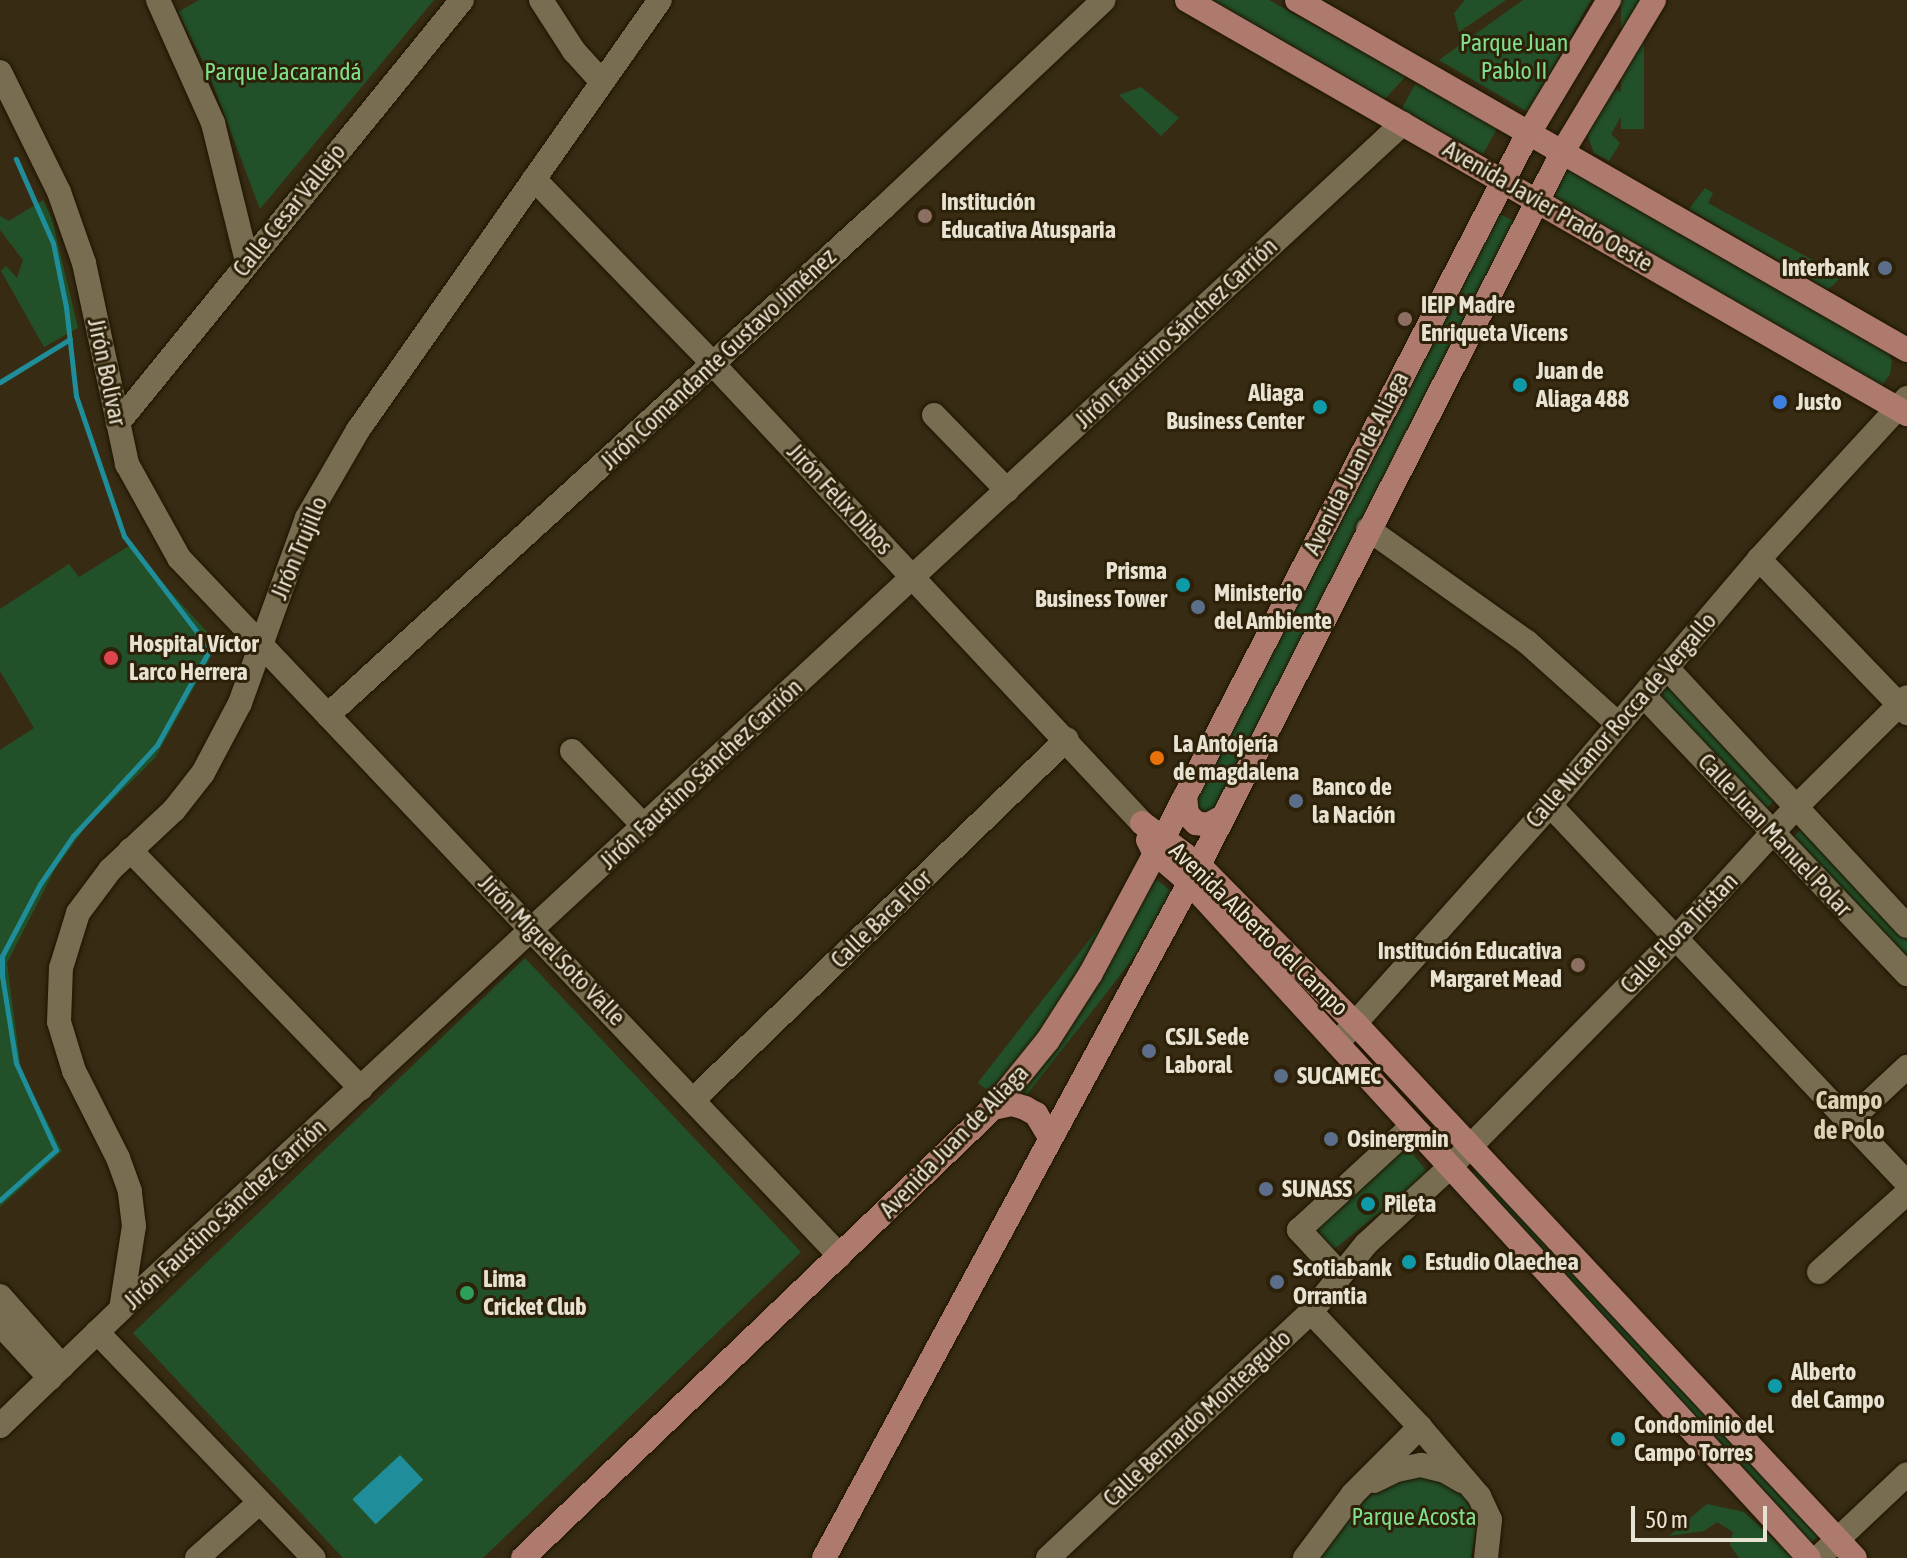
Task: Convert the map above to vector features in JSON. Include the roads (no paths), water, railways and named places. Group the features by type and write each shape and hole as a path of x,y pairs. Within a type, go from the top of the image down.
{"main road":[{"name":"Avenida Javier Prado Oeste","path":"1187,0 1904,407"},
{"path":"1297,0 1907,350"},
{"name":"Avenida Juan de Aliaga","path":"523,1558 993,1108 1023,1073 1091,973 1503,180 1609,0"},
{"name":"Avenida Juan de Aliaga","path":"824,1558 1194,874 1563,151 1654,0"},
{"path":"1474,164 1492,161 1505,148 1508,134 1499,115"},
{"path":"1185,796 1184,808 1196,823 1214,823 1224,816"},
{"name":"Avenida Alberto del Campo","path":"1142,823 1159,844 1355,1023 1855,1558"},
{"name":"Avenida Alberto del Campo","path":"1194,874 1337,1044 1809,1558"},
{"path":"1023,1073 1037,1098 1046,1103 1069,1102"},
{"path":"993,1108 1012,1104 1025,1108 1045,1125 1050,1137"}],"street":[{"name":"Calle Cesar Vallejo","path":"118,423 462,0"},
{"path":"541,0 574,51 602,82"},
{"name":"Jirón Trujillo","path":"121,1309 131,1262 134,1211 126,1175 74,1071 61,1035 58,1006 61,968 78,913 95,886 174,810 203,773 240,703 307,518 358,430 660,0"},
{"name":"Jirón Comandante Gustavo Jiménez","path":"328,715 713,364 1104,0"},
{"path":"165,2 213,123 247,261"},
{"name":"Jirón Bolívar","path":"0,72 59,192 84,263 127,464 179,558 260,646"},
{"name":"Jirón Faustino Sánchez Carrión","path":"0,1426 121,1309 1403,123"},
{"name":"Jirón Felix Dibos","path":"534,179 914,576 1142,823"},
{"name":"Calle Nicanor Rocca de Vergallo","path":"1337,1044 1550,805 1759,559 1904,407"},
{"path":"934,415 1007,490"},
{"path":"1368,529 1517,634 1618,724"},
{"path":"1759,559 1904,705"},
{"name":"Jirón Miguel Soto Valle","path":"260,646 840,1256"},
{"name":"Calle Juan Manuel Polar","path":"1667,668 1907,926"},
{"name":"Calle Juan Manuel Polar","path":"1644,696 1907,974"},
{"name":"Calle Flora Tristan","path":"1450,1167 1677,937 1796,807 1904,705"},
{"name":"Calle Baca Flor","path":"694,1099 1067,739"},
{"path":"572,751 644,826"},
{"path":"1550,805 1907,1183"},
{"path":"130,850 361,1088"},
{"path":"1848,1122 1907,1067"},
{"path":"1339,1273 1299,1230 1412,1126"},
{"name":"Calle Bernardo Monteagudo","path":"1048,1558 1311,1312 1339,1273 1366,1244 1450,1167"},
{"path":"1819,1272 1907,1193"},
{"path":"131,1262 135,1274 143,1279 155,1279"},
{"path":"0,1296 56,1372"},
{"path":"1311,1312 1420,1427 1482,1502 1491,1533 1486,1558"},
{"path":"0,1324 56,1372"},
{"path":"97,1332 314,1558"},
{"path":"1305,1558 1353,1494 1420,1427"},
{"path":"1353,1494 1397,1470 1421,1465 1445,1471 1482,1502"},
{"path":"1818,1558 1907,1474"},
{"path":"197,1558 259,1503"}],"water":[{"path":"400,1455 423,1480 376,1524 352,1499"}],"waterway":[{"path":"0,1200 56,1150 16,1063 2,976 2,956 40,884 73,836 157,745 210,649 124,536 76,396 66,307 53,243 16,159"},
{"path":"0,382 70,339"}],"place":[{"name":"Institución Educativa Atusparia","path":"925,216"},
{"name":"Interbank","path":"1885,268"},
{"name":"IEIP Madre Enriqueta Vicens","path":"1405,319"},
{"name":"Juan de Aliaga 488","path":"1520,385"},
{"name":"Justo","path":"1780,402"},
{"name":"Aliaga Business Center","path":"1320,407"},
{"name":"Prisma Business Tower","path":"1183,585"},
{"name":"Ministerio del Ambiente","path":"1198,607"},
{"name":"Hospital Víctor Larco Herrera","path":"111,658"},
{"name":"La Antojería de magdalena","path":"1157,758"},
{"name":"Banco de la Nación","path":"1296,801"},
{"name":"Institución Educativa Margaret Mead","path":"1578,965"},
{"name":"CSJL Sede Laboral","path":"1149,1051"},
{"name":"SUCAMEC","path":"1281,1076"},
{"name":"Osinergmin","path":"1331,1139"},
{"name":"SUNASS","path":"1266,1189"},
{"name":"Pileta","path":"1368,1204"},
{"name":"Estudio Olaechea","path":"1409,1262"},
{"name":"Scotiabank Orrantia","path":"1277,1282"},
{"name":"Lima Cricket Club","path":"467,1293"},
{"name":"Alberto del Campo","path":"1775,1386"},
{"name":"Condominio del Campo Torres","path":"1618,1439"}],"district":[{"name":"Campo de Polo","path":"1849,1116"}],"park label":[{"name":"Parque Juan Pablo II","path":"1514,57"},
{"name":"Parque Jacarandá","path":"283,72"},
{"name":"Parque Acosta","path":"1414,1517"}]}
